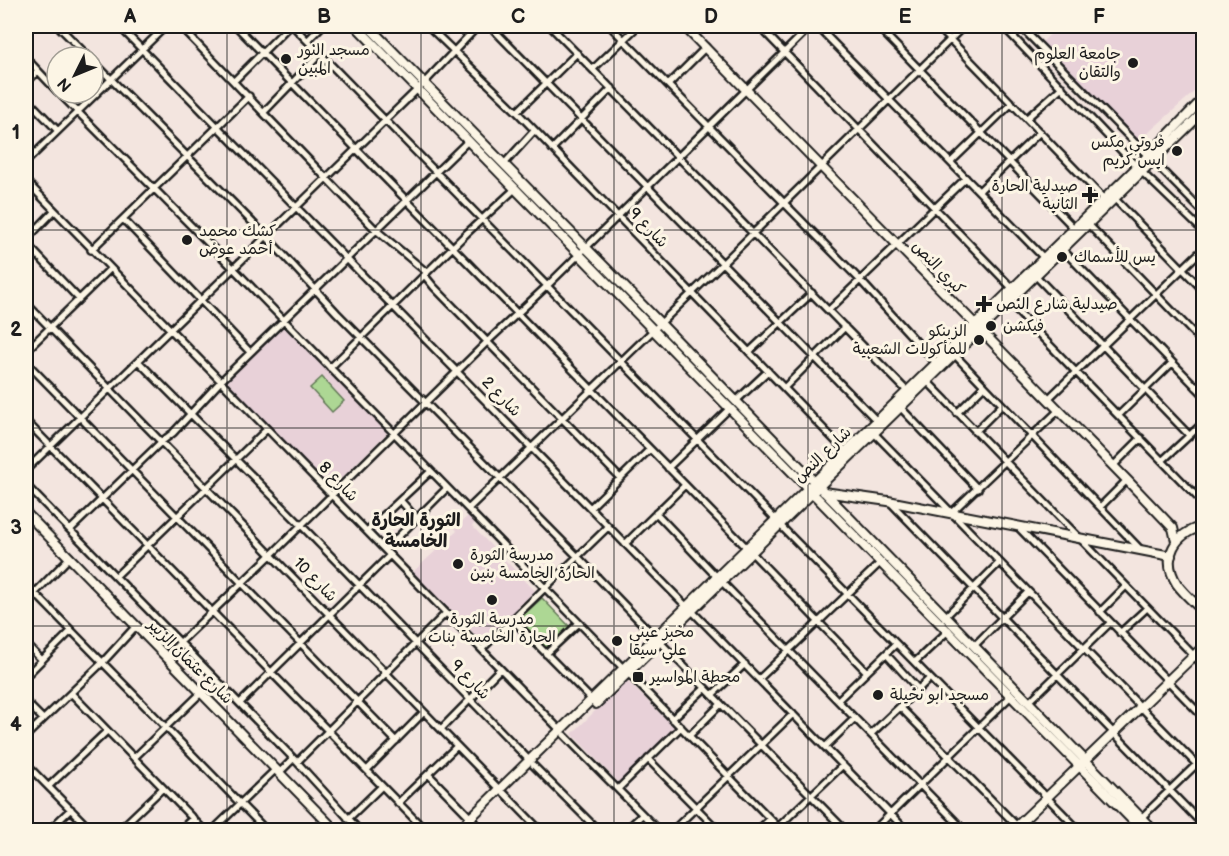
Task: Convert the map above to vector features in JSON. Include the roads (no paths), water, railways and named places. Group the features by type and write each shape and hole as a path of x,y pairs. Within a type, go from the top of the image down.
{"street":[{"path":"58,26 77,45"},
{"name":"شارع 2","path":"119,26 906,831"},
{"path":"26,162 166,26"},
{"path":"180,26 376,230 425,271 425,276 487,342 620,478"},
{"path":"236,26 867,672"},
{"path":"234,81 289,26"},
{"path":"293,26 437,170 482,219 1079,831"},
{"path":"308,40 322,26"},
{"path":"356,26 516,188 660,323 733,404 816,489 975,645 1029,702 1142,831"},
{"path":"368,26 504,164 653,329 733,404"},
{"name":"شارع 9","path":"428,26 517,112 846,452"},
{"path":"26,470 424,83 478,26"},
{"path":"490,26 724,262 879,423"},
{"path":"550,26 679,155 907,391"},
{"path":"610,26 785,202 936,363"},
{"path":"593,69 638,26"},
{"name":"كبري النص","path":"684,26 1173,528"},
{"path":"759,26 1012,288"},
{"path":"166,656 811,26"},
{"path":"817,26 1044,258"},
{"path":"878,26 1074,228"},
{"path":"937,26 1104,199"},
{"path":"468,509 964,26"},
{"path":"1003,26 1139,169 1203,232"},
{"path":"1020,26 1203,213"},
{"path":"668,85 706,47"},
{"path":"264,112 321,53"},
{"path":"517,112 577,53"},
{"path":"26,58 45,78"},
{"path":"26,83 38,71"},
{"path":"105,75 266,236 315,290 845,831"},
{"path":"1027,118 1062,87"},
{"path":"552,149 612,88"},
{"path":"91,250 249,96"},
{"path":"26,98 58,131"},
{"name":"شارع النص","path":"1150,158 1203,98"},
{"path":"951,162 1012,103"},
{"path":"72,105 780,829 843,765"},
{"name":"شارع النص","path":"459,831 502,792 778,522 816,489 874,432 907,391 936,363 1008,302 1114,198 1150,158 1203,111"},
{"path":"504,164 534,131"},
{"path":"979,191 1040,132"},
{"path":"70,530 131,470 173,433 250,352 469,140"},
{"name":"شارع النص","path":"816,489 846,452 927,381 1012,288 1104,199 1139,169"},
{"path":"829,310 966,178"},
{"name":"شارع 8","path":"26,181 658,831"},
{"path":"330,368 516,188"},
{"path":"1114,198 1203,291"},
{"path":"54,211 26,242 79,299"},
{"path":"123,219 250,352"},
{"path":"1088,224 1203,344"},
{"path":"1048,399 1203,248"},
{"path":"1062,249 1203,395"},
{"path":"26,351 110,269"},
{"path":"1035,275 1190,435"},
{"path":"749,352 812,293"},
{"path":"1008,302 1203,504"},
{"name":"شارع 10","path":"26,303 540,831"},
{"path":"784,388 845,327"},
{"path":"954,354 1140,549"},
{"name":"شارع 9","path":"138,361 598,831"},
{"path":"26,362 396,741"},
{"path":"1119,415 1172,363"},
{"path":"668,468 768,371"},
{"path":"1196,387 1203,380"},
{"path":"927,381 1203,666"},
{"path":"957,413 984,386"},
{"path":"975,432 1002,405"},
{"path":"900,407 978,489"},
{"path":"952,514 1059,410"},
{"path":"26,421 425,831"},
{"path":"1163,460 1203,422"},
{"path":"116,576 267,429"},
{"path":"874,432 1203,772"},
{"path":"1113,466 1141,438"},
{"path":"590,508 650,449"},
{"path":"367,531 430,472"},
{"path":"1100,507 1127,480"},
{"path":"26,485 295,761 355,829"},
{"path":"625,544 685,485"},
{"path":"385,550 447,489"},
{"path":"816,489 1171,556"},
{"path":"816,489 880,562 1011,696 1153,831"},
{"path":"400,500 416,518"},
{"path":"888,501 1203,826"},
{"name":"شارع عثمان الزبير","path":"26,513 335,831"},
{"path":"656,513 964,831"},
{"path":"1203,526 1186,532 1176,541 1171,556 1171,567 1176,582 1203,612"},
{"path":"482,649 608,527"},
{"path":"1018,527 1203,718"},
{"path":"1173,528 1186,532"},
{"path":"1173,528 1176,541"},
{"path":"240,704 390,555"},
{"path":"26,602 70,557"},
{"path":"759,679 880,562"},
{"path":"946,616 999,563"},
{"path":"26,584 266,831"},
{"path":"1100,612 1126,586"},
{"path":"975,645 1028,592"},
{"path":"1120,633 1147,608"},
{"path":"213,831 240,804 278,771 295,761 328,731 446,613"},
{"path":"512,619 592,700"},
{"path":"546,654 579,623"},
{"path":"1029,702 1110,623"},
{"path":"915,662 954,624"},
{"path":"26,736 102,663 136,626"},
{"path":"26,676 71,632"},
{"path":"26,644 42,660"},
{"path":"838,700 896,644"},
{"path":"900,707 1017,829 1203,646"},
{"path":"886,654 918,689"},
{"path":"712,695 745,664"},
{"path":"441,729 500,669"},
{"name":"شارع النص","path":"562,733 592,700 625,671"},
{"path":"871,734 930,678"},
{"path":"672,718 705,688"},
{"path":"134,758 202,692"},
{"path":"71,693 204,831"},
{"path":"874,831 1011,696"},
{"path":"26,702 43,719"},
{"path":"689,736 721,704"},
{"path":"367,770 424,712"},
{"path":"674,831 794,714"},
{"path":"825,747 855,718"},
{"path":"618,789 681,727"},
{"path":"49,786 107,731"},
{"path":"398,803 457,746"},
{"path":"1141,818 1203,757"},
{"path":"648,759 718,831"},
{"path":"26,764 91,831"},
{"path":"428,774 482,831"},
{"path":"348,819 382,786"},
{"path":"119,831 163,788"},
{"path":"49,831 71,809"},
{"path":"626,831 642,815"},
{"path":"180,831 193,818"},
{"path":"758,831 770,819"},
{"name":"شارع النص","path":"466,831 473,820"},
{"path":"320,831 327,822"},
{"path":"26,827 29,831"}],"place":[{"name":"مسجد النور المبين","path":"286,59"},
{"name":"جامعة العلوم والتقان","path":"1133,63"},
{"name":"فروتي مكس ايس كريم","path":"1177,151"},
{"name":"صيدلية الحارة الثانية","path":"1090,195"},
{"name":"كشك محمد أحمد عوض","path":"187,240"},
{"name":"يس للأسماك","path":"1062,257"},
{"name":"صيدلية شارع النص","path":"984,304"},
{"name":"فيكشن","path":"991,326"},
{"name":"الزينكو للمأكولات الشعبية","path":"979,340"},
{"name":"مدرسة الثورة الحارة الخامسة بنين","path":"458,564"},
{"name":"مدرسة الثورة الحارة الخامسة بنات","path":"492,600"},
{"name":"مخبز عيني علي سيقا","path":"617,641"},
{"name":"محطة المواسير","path":"638,677"},
{"name":"مسجد ابو نخيلة","path":"878,695"}],"district":[{"name":"الثورة الحارة الخامسة","path":"416,530"}]}
